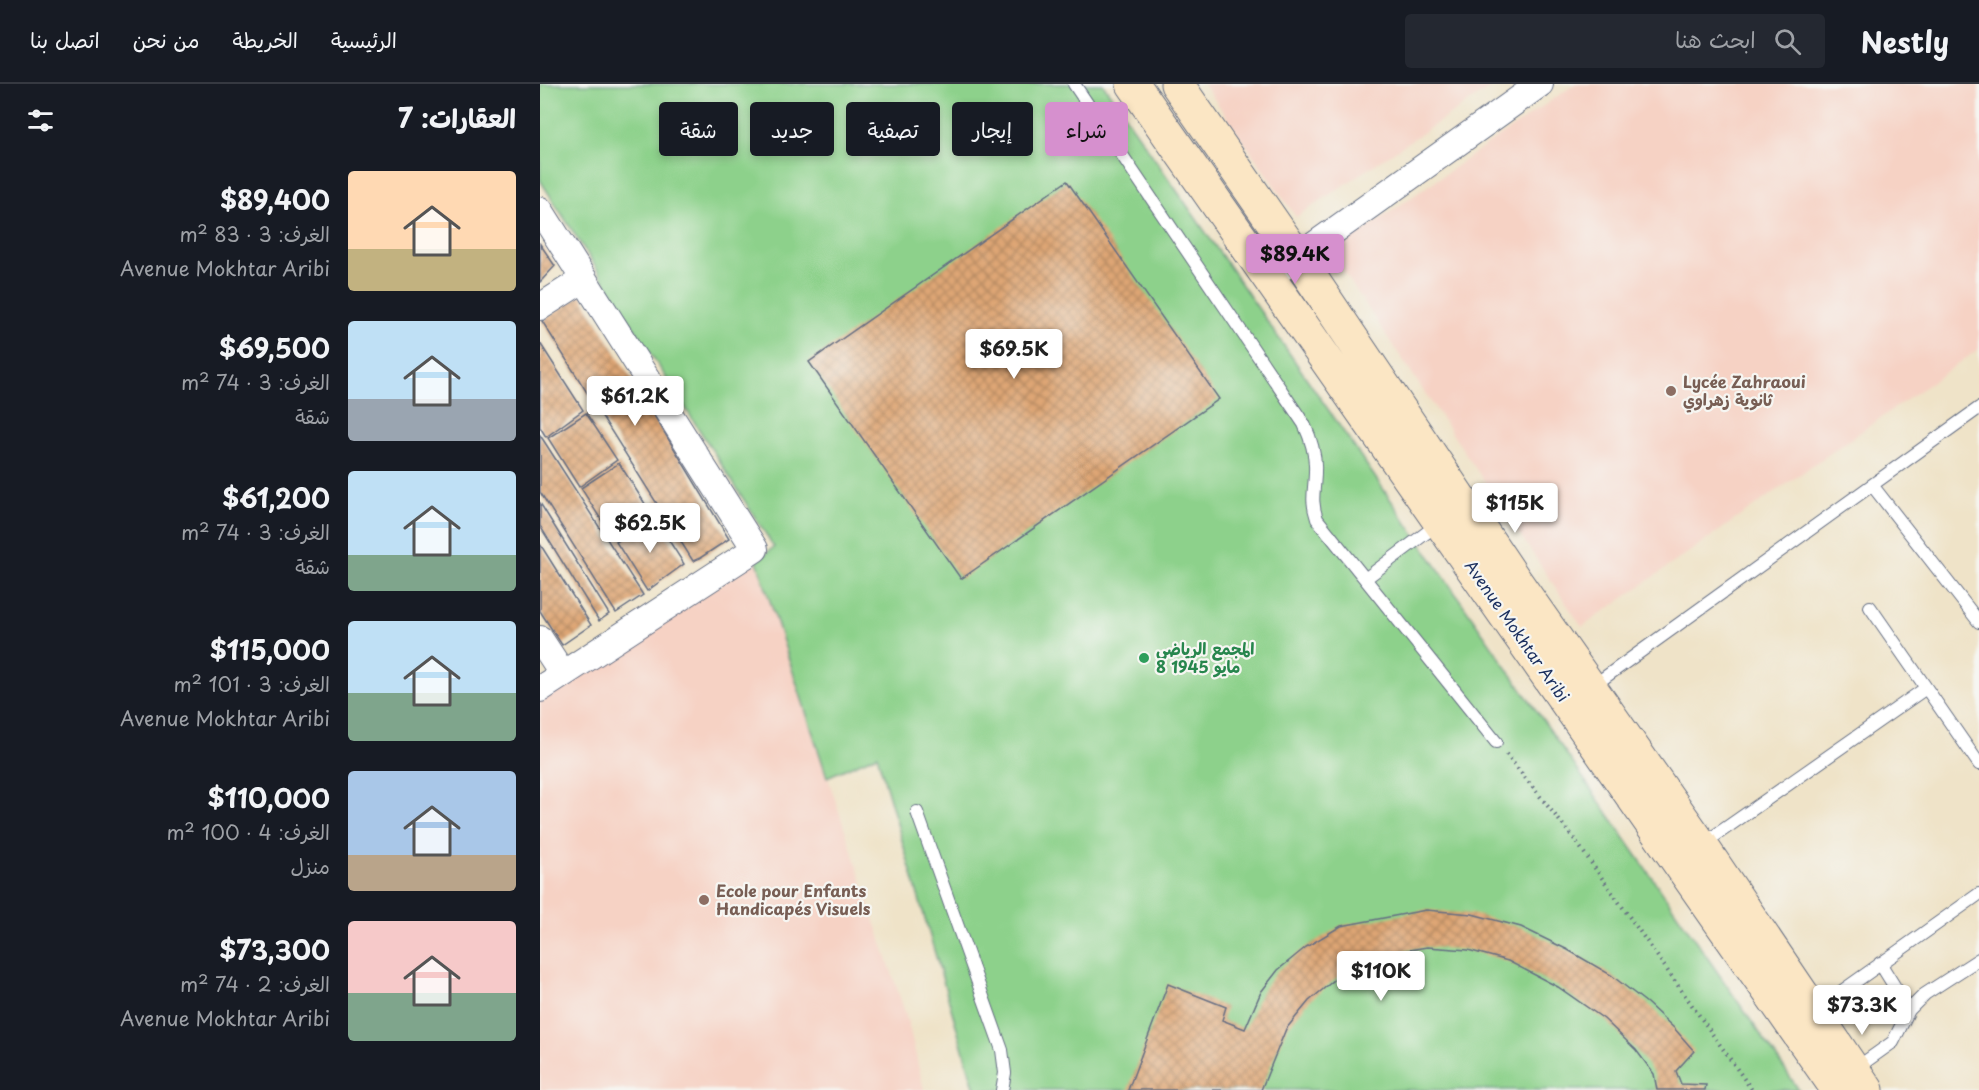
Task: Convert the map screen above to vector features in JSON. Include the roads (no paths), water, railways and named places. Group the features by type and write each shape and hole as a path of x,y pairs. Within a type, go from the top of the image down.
{"main road":[{"name":"Avenue Mokhtar Aribi","path":"1134,84 1268,278 1579,696 1803,1018 1853,1083"},
{"name":"Avenue Mokhtar Aribi","path":"1177,84 1297,257 1455,527"}],"street":[{"path":"1268,278 1540,84"},
{"path":"540,210 755,549 540,689"},
{"path":"540,307 584,279"},
{"path":"540,639 562,674"}],"lane":[{"path":"1074,84 1304,424 1315,455 1316,471 1312,498 1317,519 1496,742"},
{"path":"1579,696 1979,408"},
{"path":"1872,485 1979,622"},
{"path":"1365,579 1455,527"},
{"path":"1870,608 1979,764"},
{"path":"1690,853 1926,687"},
{"path":"917,812 1002,1050 1005,1073 1002,1090"},
{"path":"1803,1018 1979,894"},
{"path":"1853,1083 1893,1042 1910,1010 1925,994 1979,959"},
{"path":"1880,963 1910,1010"}],"place":[{"name":"Lycée Zahraoui ثانوية زهراوي","path":"1671,391"},
{"name":"المجمع الرياضي 8 مايو 1945","path":"1144,658"},
{"name":"Ecole pour Enfants Handicapés Visuels","path":"704,900"}]}
